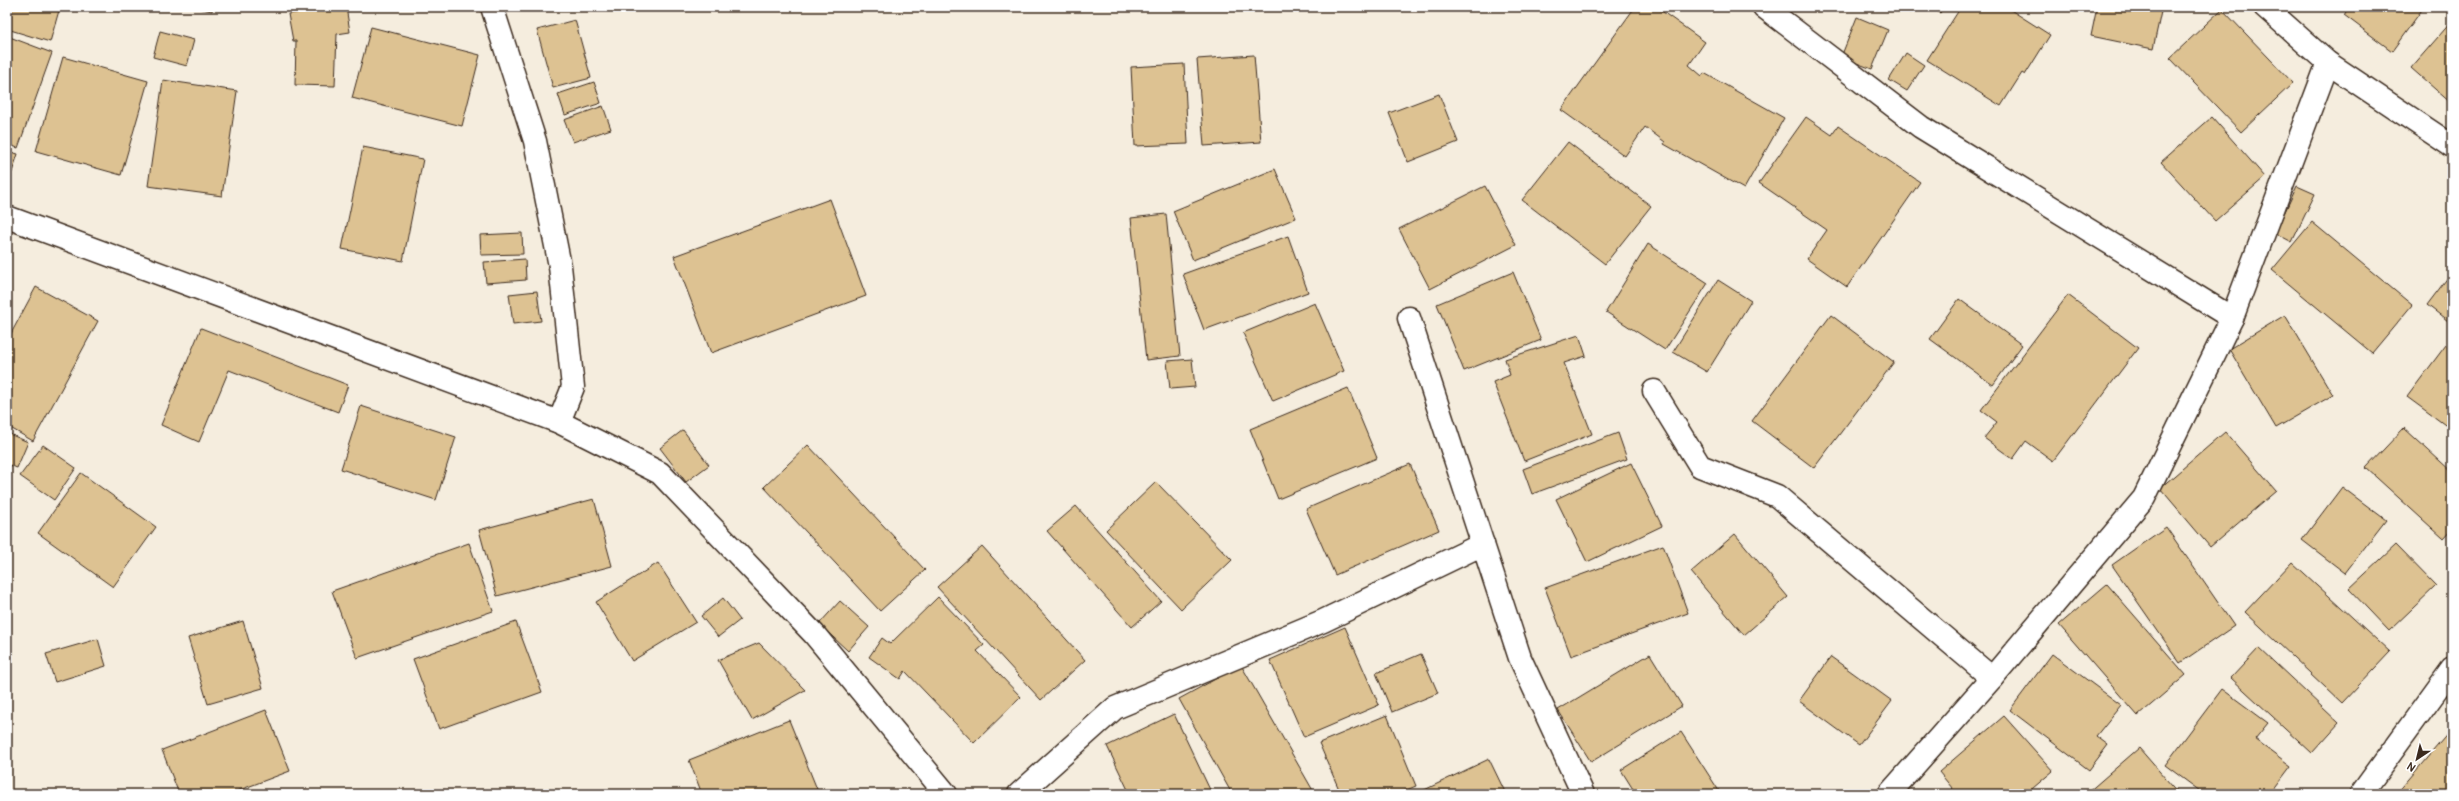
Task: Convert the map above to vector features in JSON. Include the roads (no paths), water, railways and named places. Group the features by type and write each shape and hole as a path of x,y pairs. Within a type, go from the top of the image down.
{"street":[{"path":"492,7 535,141 560,266 573,387 559,422"},
{"path":"1764,7 1921,127 2232,318"},
{"path":"2265,7 2328,63 2452,146"},
{"path":"1889,794 1992,678 2144,498 2232,318 2328,63"},
{"path":"7,217 559,422 660,474 814,634 946,794"},
{"path":"1409,318 1520,658 1583,794"},
{"path":"1654,391 1700,466 1777,496 1992,678"},
{"path":"1020,794 1115,708 1323,621 1483,544"},
{"path":"2362,794 2452,669"}]}
